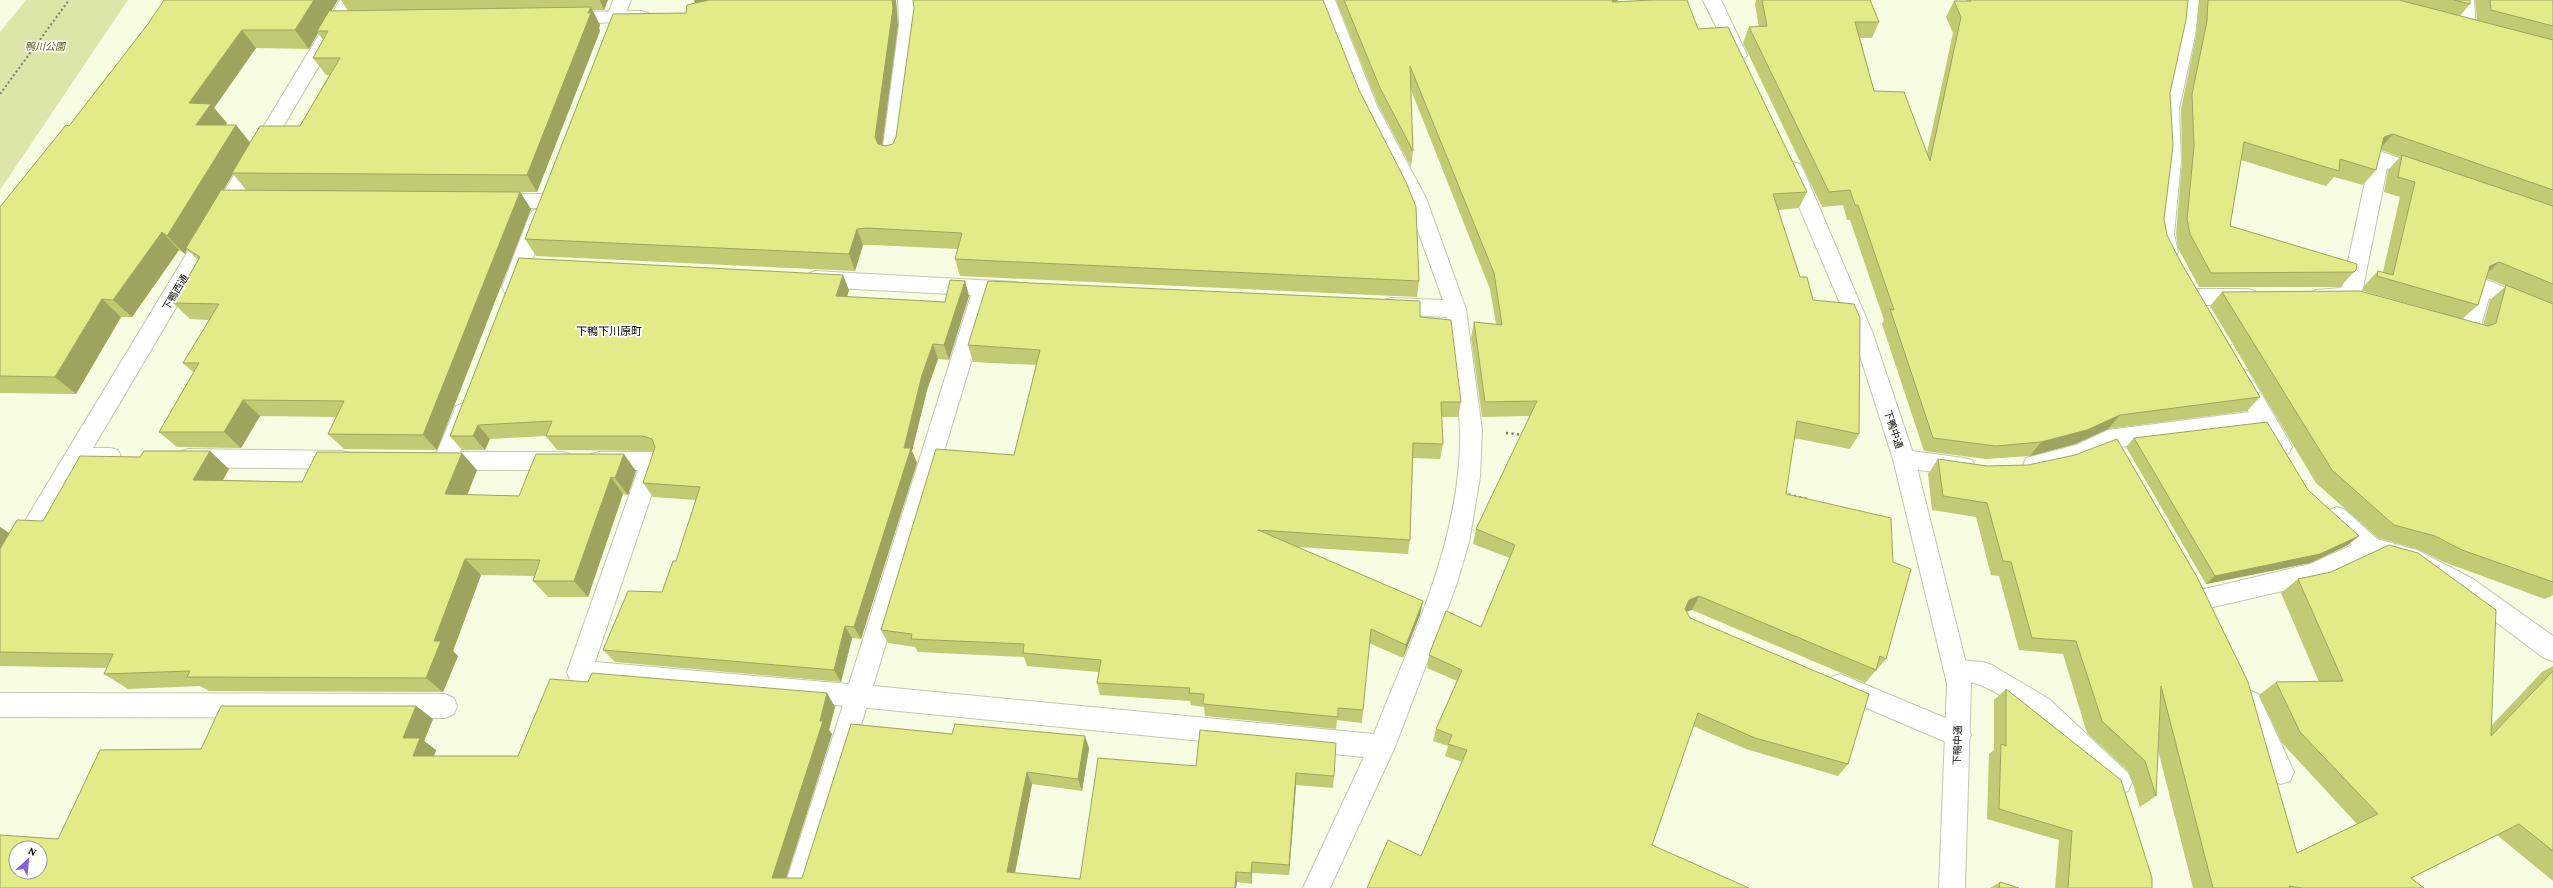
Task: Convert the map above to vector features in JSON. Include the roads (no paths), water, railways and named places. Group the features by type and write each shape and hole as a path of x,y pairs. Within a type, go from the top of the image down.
{"street":[{"name":"下鴨西通","path":"0,583 231,199 345,22 349,0"},
{"path":"891,154 908,25 907,0"},
{"path":"1316,888 1351,810 1382,747 1444,586 1457,542 1469,477 1471,430 1456,309 1416,198 1368,106 1326,0"},
{"path":"1712,0 1745,70"},
{"path":"2190,0 2186,36 2170,109 2172,161 2164,234 2167,249 2205,318"},
{"path":"2465,0 2466,29"},
{"path":"607,40 619,9"},
{"path":"552,19 619,9 660,16"},
{"name":"下鴨中通","path":"1783,148 1806,197 1864,334 1904,459 1959,684 1952,888"},
{"path":"2346,296 2353,288 2379,158 2437,178"},
{"path":"474,201 548,194 504,308"},
{"path":"231,199 255,199"},
{"path":"521,264 545,265"},
{"path":"800,278 1030,290"},
{"path":"2184,282 2270,297"},
{"path":"2434,321 2471,331 2482,286 2553,316"},
{"path":"797,888 858,696 983,288"},
{"path":"2300,297 2346,296 2368,302"},
{"path":"1370,305 1456,309"},
{"path":"2229,358 2292,465"},
{"path":"445,461 470,396"},
{"path":"2015,467 2030,466 2081,453 2108,439 2265,419"},
{"path":"2108,439 2119,459"},
{"path":"76,457 131,457"},
{"path":"170,458 366,460"},
{"path":"1904,459 1986,470"},
{"path":"422,461 652,461 579,672 858,696 1382,747"},
{"path":"2324,506 2370,547 2409,557 2465,586 2553,650"},
{"path":"2200,599 2313,574 2370,547"},
{"path":"2188,579 2210,620"},
{"path":"1956,671 1983,673 2040,707 2119,782 2126,805"},
{"path":"1821,677 1958,735"},
{"path":"2241,685 2281,772"},
{"path":"0,705 444,706"}],"district":[{"name":"下鴨下川原町","path":"609,331"}],"park label":[{"name":"鴨川公園","path":"45,46"}]}
